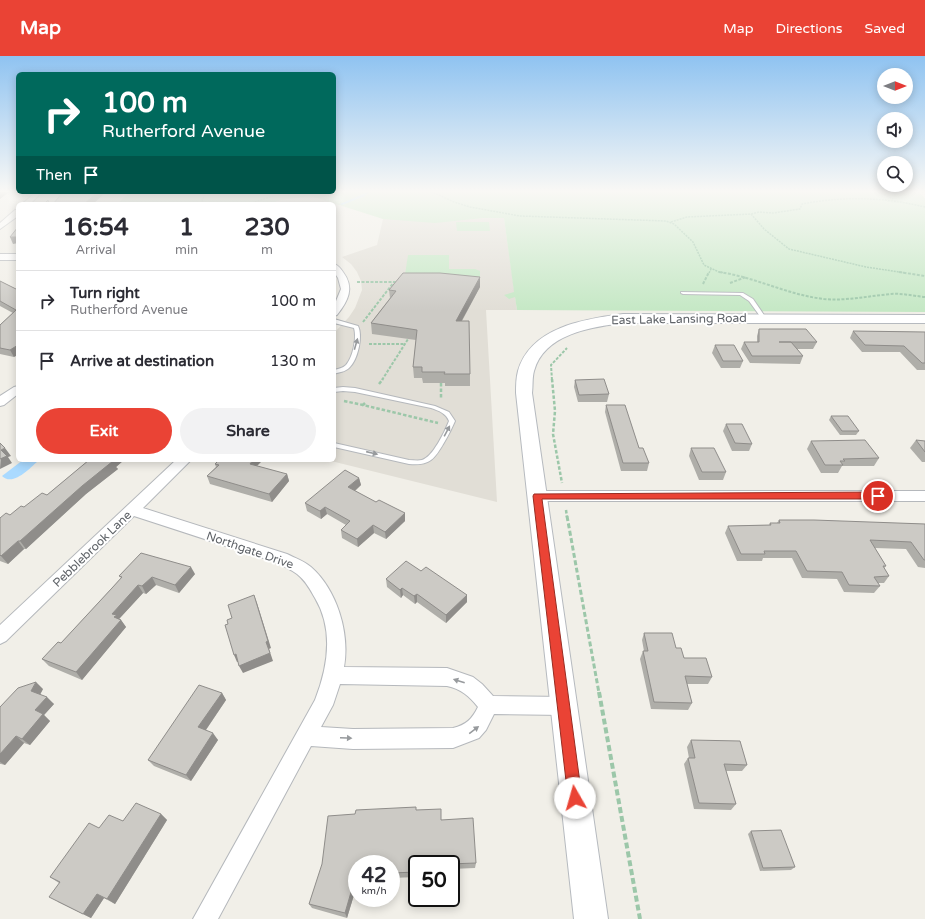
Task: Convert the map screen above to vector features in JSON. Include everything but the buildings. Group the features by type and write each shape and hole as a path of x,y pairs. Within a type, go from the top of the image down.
{"main road":[{"name":"East Lake Lansing Road","path":"591,919 524,383 525,373 530,360 546,343 560,334 579,326 615,319 925,319"}],"street":[{"path":"0,256 16,257"},
{"path":"336,269 346,283 345,293 340,305 336,310"},
{"path":"0,402 16,390"},
{"name":"Pebblebrook Lane","path":"0,636 182,462"},
{"path":"537,496 925,496"},
{"name":"Northgate Drive","path":"132,510 281,558 301,568 313,580 321,592 333,616 337,636 337,658 332,684 323,705 205,919"},
{"path":"334,674 447,677 462,680 473,687 489,705 564,706"},
{"path":"307,736 353,739 452,738 468,734 478,727 489,705"}],"lane":[{"path":"684,293 741,294 751,300 764,318"},
{"path":"336,322 356,327 359,334 351,363 346,368 336,371"},
{"path":"336,390 355,390 434,407 443,410 450,415 452,421 434,455 424,462 409,462 336,445"}],"path":[{"path":"679,230 693,242 704,265 710,269 747,277 810,297 845,300 893,294 925,297"},
{"path":"767,230 789,248 866,267 925,276"},
{"path":"708,284 703,284 710,269"},
{"path":"729,284 738,278 747,277"},
{"path":"362,324 394,282"},
{"path":"346,283 400,282"},
{"path":"380,300 388,301"},
{"path":"356,344 405,344"},
{"path":"571,345 565,349 551,365 555,411 553,434 640,919"},
{"path":"341,401 363,406"}],"shaded area":[{"path":"380,230 506,230 517,310 486,310 497,502 335,462 336,331 355,308 362,290 361,281 357,272 351,264 342,257 377,245"}],"green space":[{"path":"457,230 490,231 457,231"},
{"path":"506,230 925,230 925,312 517,310 515,297 509,299 504,295 514,292"},
{"path":"408,255 449,255 449,269 475,269 480,271 480,278 477,283 404,281"}],"water":[{"path":"20,462 37,462 16,478 6,479 2,476"}],"route":[{"path":"575,798 537,496 878,496"}]}
